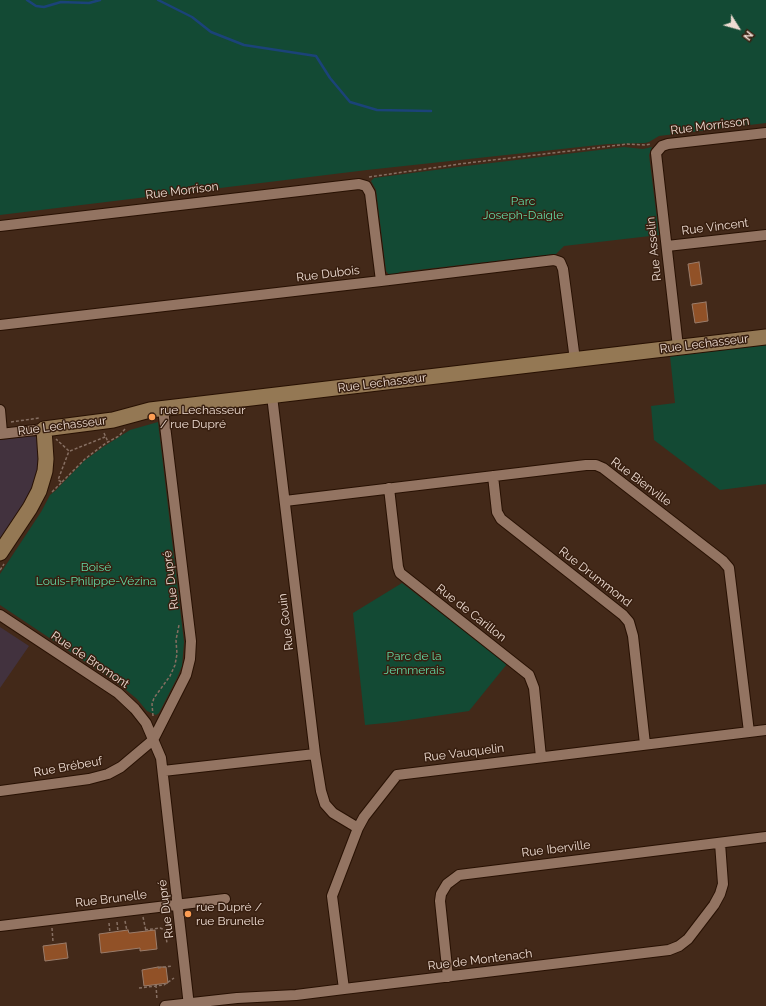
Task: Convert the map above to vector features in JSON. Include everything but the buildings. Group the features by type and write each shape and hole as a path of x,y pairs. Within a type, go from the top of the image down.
{"street":[{"name":"Rue Morrisson","path":"655,146 766,132"},
{"name":"Rue Asselin","path":"655,146 678,347"},
{"name":"Rue Morrison","path":"0,226 368,182"},
{"path":"368,182 371,195 381,282"},
{"name":"Rue Vincent","path":"667,246 766,235"},
{"name":"Rue Dubois","path":"0,325 381,282 556,260 562,264 563,269 575,360"},
{"name":"Rue Lechasseur","path":"1,433 50,433 113,420 138,413 163,409 766,337"},
{"name":"Rue Gouin","path":"272,396 315,754 321,791 325,804 333,813 358,828"},
{"name":"Rue Dupré","path":"163,409 191,641 190,659 186,675 153,740 161,758 163,771 189,1005"},
{"path":"0,410 1,433"},
{"path":"0,553 30,508 39,491 46,464 46,442 50,433"},
{"name":"Rue Bienville","path":"285,501 586,465 600,466 611,473 725,563 730,571 749,732"},
{"name":"Rue Drummond","path":"493,476 497,510 501,519 623,615 629,622 633,636 645,744"},
{"name":"Rue de Carillon","path":"388,488 400,573 529,675 534,688 541,757"},
{"name":"Rue de Bromont","path":"0,615 123,698 135,709 146,723 153,740"},
{"name":"Rue Vauquelin","path":"344,990 332,896 358,828 364,817 395,777 399,774 766,730"},
{"name":"Rue Brébeuf","path":"0,791 103,776 113,772 125,764 153,740"},
{"path":"163,771 315,754"},
{"name":"Rue Iberville","path":"448,977 440,901 445,887 455,876 467,873 766,837"},
{"name":"Rue de Montenach","path":"161,1003 189,1005 231,999 344,990 669,950 679,946 692,934 714,905 720,894 723,884 720,843"},
{"name":"Rue Brunelle","path":"0,926 225,899"}],"path":[{"path":"368,182 467,163 627,144 655,146"},
{"path":"48,493 56,489 80,463 108,442 122,434 126,428"},
{"path":"50,433 69,451"},
{"path":"104,433 108,442"},
{"path":"62,482 58,480 69,451 105,437"},
{"name":"Rue Dupré","path":"153,719 152,704 154,698 170,676 175,665 177,654 176,640 180,623"},
{"path":"125,916 127,931"},
{"path":"143,916 145,930 160,928 165,930 167,943"},
{"path":"116,917 118,932"},
{"path":"108,918 110,933"},
{"path":"52,925 53,942"},
{"path":"158,968 172,966"},
{"path":"139,988 164,985 174,978"},
{"path":"156,986 161,1003"}],"shaded area":[{"path":"31,436 37,437 41,441 36,484 0,544 0,440"},
{"path":"0,627 29,646 0,688"}],"green space":[{"path":"0,0 766,0 766,123 659,136 645,143 608,144 367,170 0,215"},
{"name":"Parc Joseph-Daigle","path":"624,147 643,149 652,147 649,155 659,235 564,246 556,254 400,272 394,276 390,276 386,271 376,190 371,181 374,178"},
{"path":"766,345 766,484 720,490 654,440 651,406 675,403 670,356"},
{"name":"Boisé Louis-Philippe-Vézina","path":"158,422 184,642 182,666 159,713 156,715 147,711 137,699 120,685 0,605 0,574 41,512 50,495 84,461 130,430"},
{"name":"Parc de la Jemmerais","path":"402,583 507,664 469,711 365,725 353,613"}],"waterway":[{"path":"27,0 36,6 44,7 61,2 89,3 100,0"},
{"path":"158,0 192,17 211,32 244,45 316,56 330,78 350,102 377,110 431,111"}],"place":[{"name":"rue Lechasseur / rue Dupré","path":"152,417"},
{"name":"rue Dupré / rue Brunelle","path":"188,914"}]}
